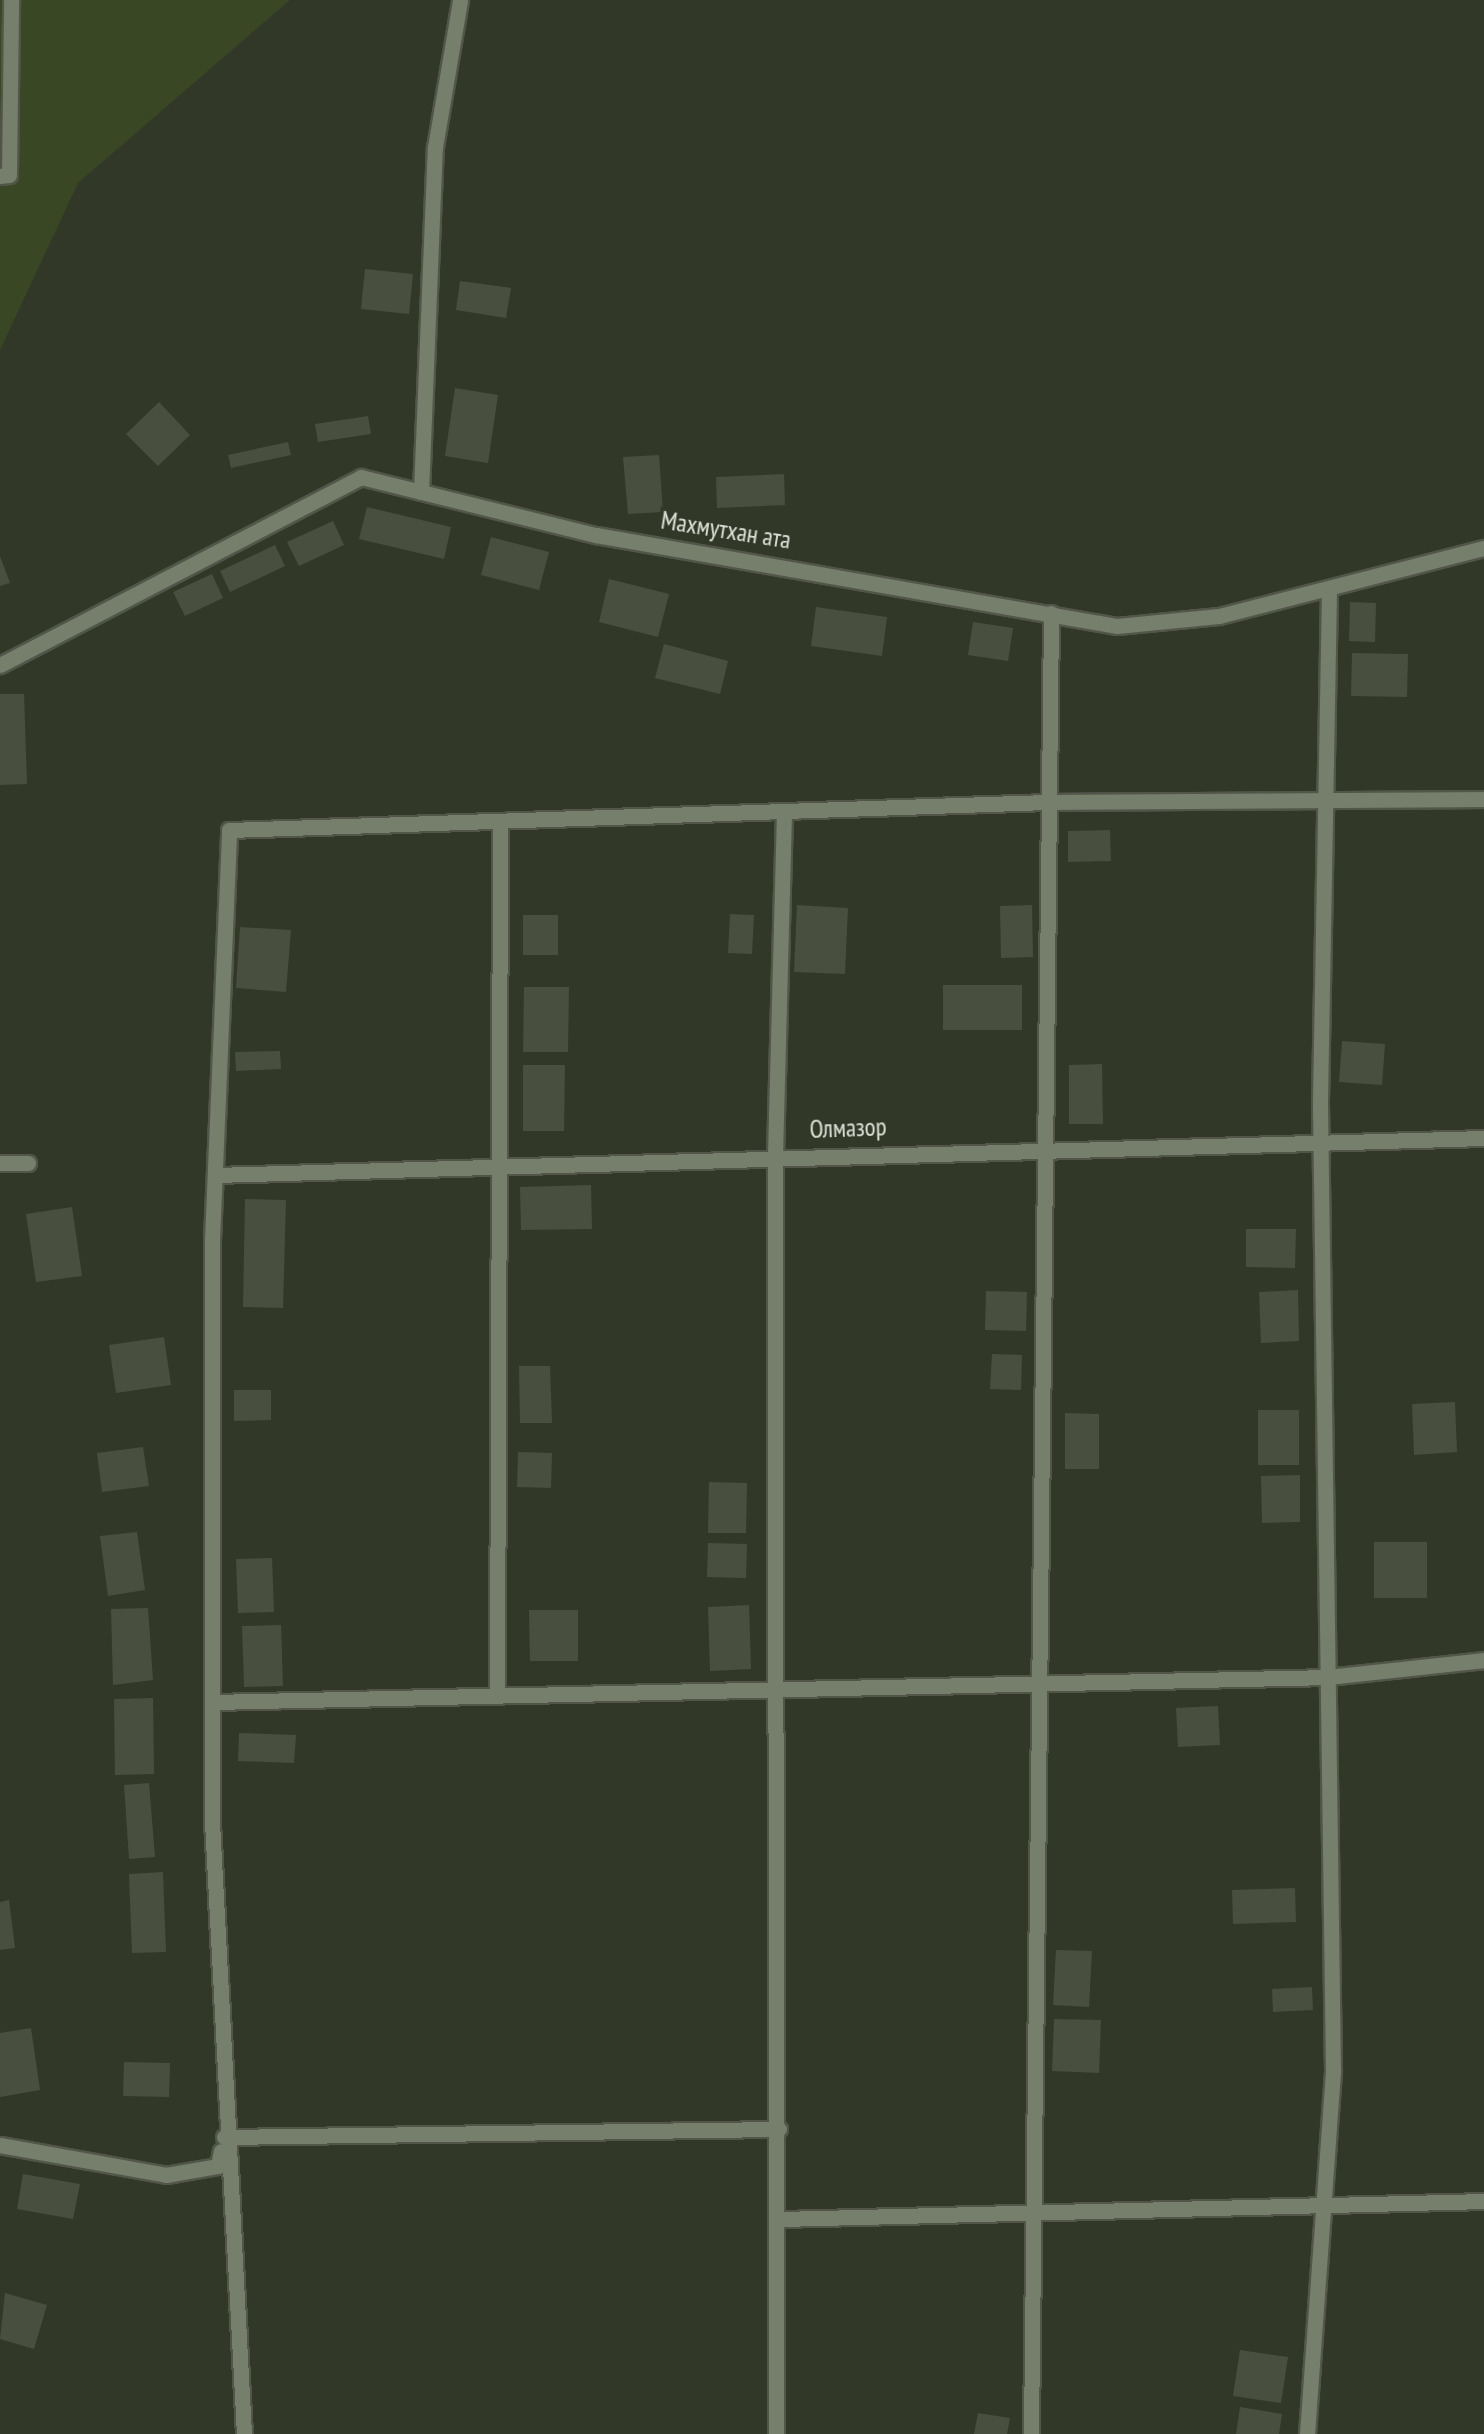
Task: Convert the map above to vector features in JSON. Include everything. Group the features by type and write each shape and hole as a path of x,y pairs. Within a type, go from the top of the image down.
{"street":[{"path":"0,176 9,175 11,0"},
{"path":"421,492 435,147 460,0"},
{"name":"Махмутхан ата","path":"0,664 362,477 596,535 1117,626 1219,616 1484,548"},
{"path":"1306,2434 1333,2071 1321,1144 1329,588"},
{"path":"1031,2434 1038,2213 1044,1682 1051,613"},
{"path":"244,2434 224,2137 212,1702 214,1175 230,830 500,824 1049,802 1326,796 1484,799"},
{"path":"776,2434 780,2219 774,1688 775,1156 784,812"},
{"path":"497,1695 502,1165 500,824"},
{"name":"Олмазор","path":"214,1175 1048,1146 1321,1144 1484,1138"},
{"path":"0,1163 28,1163"},
{"path":"212,1702 1328,1677 1484,1660"},
{"path":"224,2137 778,2129"},
{"path":"0,2146 166,2175 218,2166 224,2137"},
{"path":"780,2219 1322,2202 1484,2201"}],"green space":[{"path":"0,0 290,0 78,183 0,350"}],"building":[{"path":"365,269 413,274 409,314 361,309"},
{"path":"460,281 511,288 506,318 456,310"},
{"path":"455,388 498,395 488,463 445,456"},
{"path":"159,402 190,435 158,466 126,434"},
{"path":"368,416 371,434 318,442 315,424"},
{"path":"288,442 291,455 231,468 228,455"},
{"path":"659,455 663,512 628,514 623,457"},
{"path":"784,474 785,505 717,508 716,477"},
{"path":"367,507 451,527 444,559 359,539"},
{"path":"333,521 344,545 299,566 287,542"},
{"path":"491,537 549,552 539,590 481,575"},
{"path":"275,545 285,566 230,592 220,571"},
{"path":"0,556 10,583 0,586"},
{"path":"212,574 223,598 185,616 173,592"},
{"path":"609,579 669,594 658,637 599,622"},
{"path":"1350,602 1376,603 1375,642 1349,641"},
{"path":"816,607 887,617 882,656 811,646"},
{"path":"973,622 1013,628 1008,661 968,655"},
{"path":"664,644 728,661 720,694 655,678"},
{"path":"1352,653 1408,654 1407,697 1351,696"},
{"path":"0,694 24,694 27,784 0,785"},
{"path":"1110,830 1111,861 1068,862 1068,831"},
{"path":"797,905 848,908 845,974 794,972"},
{"path":"1032,905 1033,957 1001,958 1000,906"},
{"path":"730,914 754,915 752,954 728,953"},
{"path":"523,915 558,915 558,955 523,955"},
{"path":"240,927 291,930 286,992 236,988"},
{"path":"943,985 1022,985 1022,1030 943,1030"},
{"path":"524,987 569,987 568,1052 523,1052"},
{"path":"1342,1041 1385,1044 1382,1085 1339,1082"},
{"path":"280,1051 281,1069 236,1071 235,1052"},
{"path":"1102,1064 1103,1124 1069,1124 1069,1065"},
{"path":"523,1065 565,1065 564,1131 523,1131"},
{"path":"591,1185 592,1229 521,1230 520,1187"},
{"path":"245,1199 286,1200 283,1308 243,1307"},
{"path":"72,1207 82,1276 36,1282 26,1214"},
{"path":"1246,1229 1296,1229 1295,1268 1246,1267"},
{"path":"1298,1290 1299,1341 1261,1343 1259,1292"},
{"path":"986,1291 1027,1292 1026,1331 985,1330"},
{"path":"164,1337 171,1385 116,1393 109,1345"},
{"path":"992,1354 1022,1355 1021,1390 990,1389"},
{"path":"519,1366 550,1366 552,1423 520,1423"},
{"path":"234,1390 271,1390 271,1420 234,1421"},
{"path":"1455,1402 1457,1452 1414,1455 1412,1404"},
{"path":"1258,1410 1299,1410 1299,1465 1258,1465"},
{"path":"1065,1413 1099,1414 1099,1469 1065,1469"},
{"path":"143,1447 149,1486 102,1492 97,1453"},
{"path":"518,1452 552,1453 551,1488 517,1487"},
{"path":"1300,1475 1300,1522 1262,1523 1261,1476"},
{"path":"709,1482 747,1483 746,1533 708,1533"},
{"path":"137,1532 145,1590 108,1596 100,1536"},
{"path":"1374,1542 1427,1542 1427,1598 1374,1598"},
{"path":"708,1543 747,1544 746,1578 707,1577"},
{"path":"272,1558 274,1612 238,1613 236,1559"},
{"path":"749,1605 751,1669 710,1671 708,1607"},
{"path":"148,1608 153,1680 113,1685 111,1609"},
{"path":"529,1610 578,1610 578,1661 530,1661"},
{"path":"281,1625 283,1686 244,1687 242,1626"},
{"path":"153,1698 154,1774 115,1775 114,1699"},
{"path":"1218,1706 1220,1745 1178,1747 1176,1708"},
{"path":"239,1733 296,1735 294,1763 238,1761"},
{"path":"149,1783 155,1857 129,1859 124,1785"},
{"path":"163,1872 166,1952 132,1953 129,1874"},
{"path":"1295,1888 1296,1922 1233,1924 1232,1890"},
{"path":"9,1900 15,1948 0,1950 0,1902"},
{"path":"1056,1950 1092,1951 1089,2007 1053,2005"},
{"path":"1312,1987 1313,2010 1273,2012 1272,1989"},
{"path":"1054,2019 1101,2020 1099,2073 1052,2071"},
{"path":"31,2028 40,2090 0,2097 0,2033"},
{"path":"124,2062 170,2063 169,2097 123,2096"},
{"path":"23,2174 80,2184 73,2219 17,2209"},
{"path":"5,2293 47,2305 34,2349 0,2339"},
{"path":"1240,2350 1288,2357 1281,2403 1233,2396"},
{"path":"1240,2407 1282,2414 1279,2434 1236,2434"},
{"path":"978,2413 1010,2418 1007,2434 974,2434"}]}
